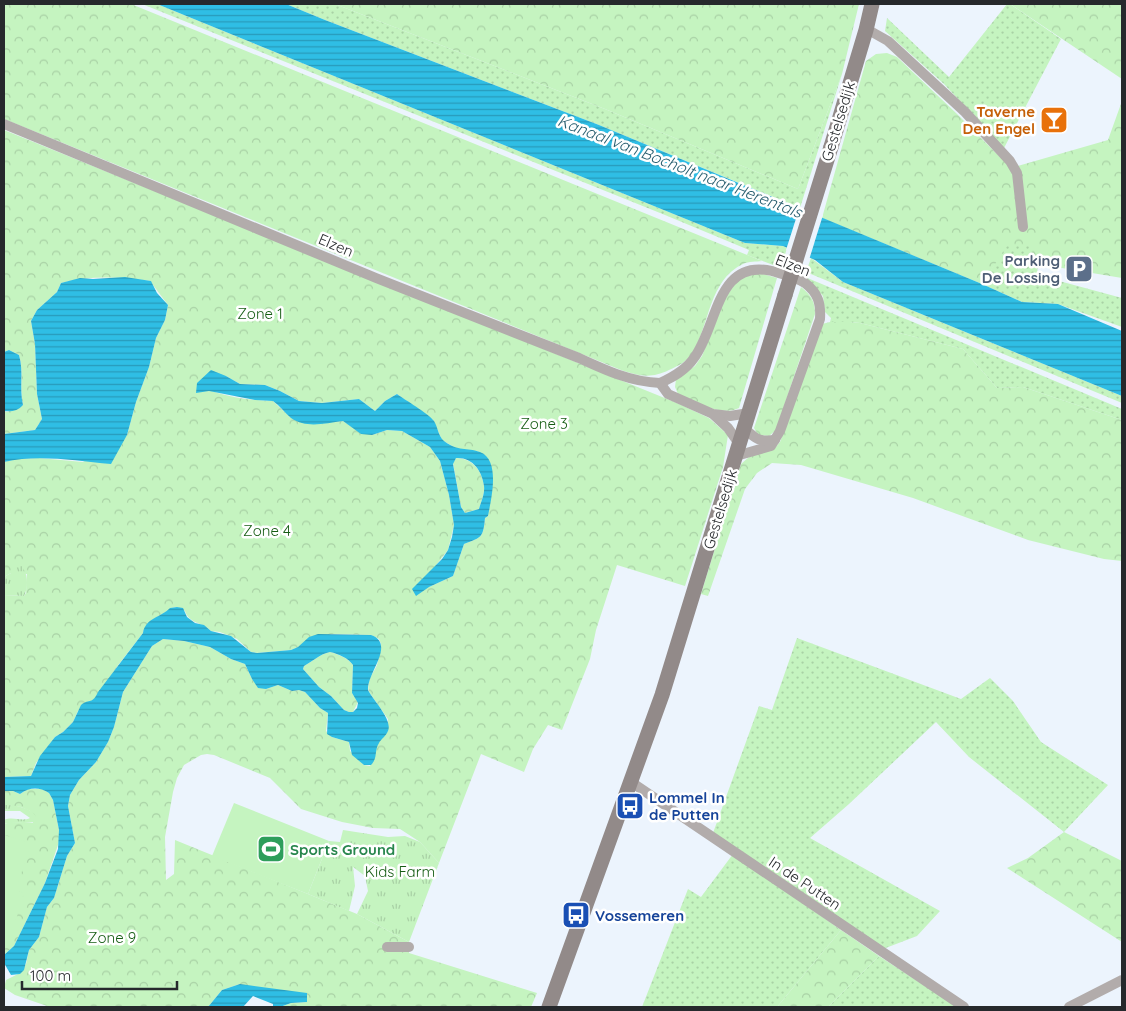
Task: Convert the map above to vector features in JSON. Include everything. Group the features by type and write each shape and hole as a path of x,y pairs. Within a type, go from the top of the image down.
{"main road":[{"name":"Gestelsedijk","path":"548,1007 631,782 682,631 831,147 872,4"}],"street":[{"path":"866,30 888,41 965,112 1010,161 1017,173 1023,227"},
{"name":"Elzen","path":"4,124 376,278 620,376 647,383 660,383 678,373 695,357 722,294 740,273 762,269 802,281 818,297 821,308 820,319 780,431 775,440"},
{"path":"660,383 668,394 713,414 730,416 749,413"},
{"path":"713,414 728,428 738,450 761,450 771,446 775,440"},
{"path":"745,428 755,438 763,441 775,440"},
{"name":"In de Putten","path":"631,782 964,1007"},
{"path":"387,947 409,948"},
{"path":"1070,1007 1122,980"}],"green space":[{"path":"4,4 131,4 762,261 743,264 723,280 712,303 699,341 686,361 663,373 651,376 621,370 4,119"},
{"path":"142,4 157,4 745,243 783,246 787,248 781,268 747,255 749,250 665,215"},
{"path":"286,4 335,4 605,109 798,189 842,74 800,208 599,125"},
{"path":"335,4 859,4 842,74 798,189 605,109"},
{"path":"1007,4 1010,4 1061,39 1004,148 944,84 885,31 887,18 949,77"},
{"path":"1010,4 1122,4 1122,79"},
{"path":"887,53 897,57 1011,168 1108,140 1122,101 1122,278 1038,264 1031,246 1007,246 982,284 822,218 866,61 876,54"},
{"path":"4,130 677,403 709,418 728,435 723,467 685,586 617,565 596,630 590,659 562,730 548,725 533,749 524,772 481,754 439,863 420,842 400,829 373,828 342,822 301,809 270,778 214,755 201,755 184,765 177,778 165,837 166,880 174,874 175,840 357,914 409,942 409,953 537,993 531,1007 280,1007 291,1003 307,1002 240,984 222,990 208,1007 50,1007 15,995 4,988 6,980 20,973 26,964 29,950 39,937 47,907 54,898 67,856 75,843 68,806 70,795 79,780 96,762 108,742 123,692 152,646 163,639 184,641 210,647 231,659 245,664 252,679 266,689 278,685 292,691 299,690 305,692 320,708 328,713 326,731 332,737 349,742 350,751 364,765 370,766 378,743 388,731 388,719 368,688 369,681 377,665 381,644 379,639 371,635 331,634 291,650 257,653 251,652 237,639 220,632 211,631 193,621 185,611 177,607 171,608 155,618 144,628 143,633 96,698 78,711 73,722 55,737 36,763 31,776 4,777 4,595 24,596 26,593 27,574 11,573 4,577 4,462 16,459 39,458 83,462 127,435 136,402 149,367 156,338 165,320 168,305 150,281 128,278 105,278 72,280 61,283 57,292 37,310 31,321 35,344 37,394 42,419 35,430 4,434 4,411 7,412 23,405 19,355 9,350 4,352","holes":["226,376 240,384 265,385 299,401 322,403 359,399 375,411 385,401 397,394 433,420 442,440 457,449 480,452 488,516 485,518 480,536 464,544 453,576 429,587 433,569 448,550 454,525 449,495 440,461 430,447 402,431 387,430 372,435 343,421 330,422 290,417 273,401 244,399 224,395 197,384 204,378"]},
{"path":"1006,246 1032,246 1038,264 1037,275 1122,298 1122,327 1058,304 1022,302 982,284"},
{"path":"811,258 843,282 1122,396 1122,403 806,272"},
{"path":"759,273 777,278 739,408 724,411 716,410 678,394 675,387 676,379 695,366 702,356 725,299 735,283 744,277"},
{"path":"805,277 1122,409 1122,420 1023,387 997,388 963,349 860,323 830,322 831,318 825,312 823,296"},
{"path":"801,287 812,299 815,314 776,430 769,436 758,435 754,428"},
{"path":"830,322 860,323 963,349 997,388 1023,387 1122,420 1122,561 1104,559 1028,540 913,498 801,465 772,463 757,473 745,489 708,596 701,594 741,464 749,457 775,448 780,442 822,324"},
{"path":"456,458 467,460 475,466 481,475 484,489 479,509 465,513 461,507 453,463"},
{"path":"12,565 24,566 27,583 24,596 4,595 4,577 11,573"},
{"path":"797,638 961,699 990,678 1013,701 1041,742 1108,785 1064,832 969,757 936,722 810,838 940,911 917,936 883,949 713,833 759,706 772,710"},
{"path":"330,652 343,657 353,665 352,693 358,702 353,712 344,710 303,669 304,666 323,654"},
{"path":"28,789 42,789 49,793 53,800 59,830 59,842 45,883 14,946 4,955 4,824 11,822 33,823 30,811 21,807 4,805 4,791 13,791 20,794"},
{"name":"Sports Ground","path":"234,803 329,841 308,894 212,856"},
{"path":"4,805 27,809 34,814 37,821 4,824 4,820 7,819 30,818 20,811 4,811"},
{"name":"Kids Farm","path":"343,830 388,837 405,836 420,842 439,863 409,942 357,914 368,891 365,876 353,867 355,886 349,911 308,894 329,841 340,842"},
{"path":"1064,832 1122,861 1122,942 1007,868 1028,858"},
{"path":"4,835 31,843 16,890 24,893 9,943 4,942"},
{"path":"733,854 841,930 777,1007 642,1007 688,889 701,897"},
{"path":"841,930 879,956 828,1007 777,1007"},
{"path":"879,956 957,1007 828,1007"}],"water":[{"name":"Kanaal van Bocholt naar Herentals","path":"157,4 286,4 599,125 1022,302 1058,304 1122,331 1122,396 843,282 815,260 783,246 745,243"},
{"path":"125,277 151,281 157,293 168,305 165,320 156,338 149,367 136,402 127,435 111,464 44,458 4,462 4,434 35,430 42,419 37,394 35,344 31,321 37,310 57,292 61,283 80,278"},
{"path":"9,350 19,355 23,405 17,410 4,411 4,352"},
{"path":"211,370 240,384 265,385 299,401 322,403 359,399 375,411 385,401 397,394 434,421 440,437 444,441 454,447 480,452 491,463 493,481 491,500 482,533 478,538 464,544 453,576 429,587 416,596 412,589 442,559 448,550 454,525 449,495 440,461 430,447 402,431 387,430 372,435 361,434 343,421 316,424 303,423 291,418 273,401 255,400 209,391 196,393 197,383","holes":["456,458 462,458 475,466 481,475 484,486 479,509 465,513 461,507 453,464"]},
{"path":"170,608 183,608 187,617 195,623 204,625 211,631 231,636 251,652 257,653 291,650 298,647 309,637 318,634 371,635 378,639 381,645 381,652 368,690 388,721 388,731 378,746 371,765 364,765 352,755 349,742 327,734 328,713 320,708 305,692 299,690 292,691 278,685 266,689 258,688 245,664 231,659 210,647 184,641 163,639 152,646 123,692 108,742 96,762 79,780 70,795 68,806 75,843 67,856 54,898 47,907 39,937 29,950 24,970 20,974 11,975 4,963 4,955 14,946 45,883 58,849 59,830 53,800 49,793 34,789 20,794 13,791 4,791 4,777 31,776 40,756 55,737 73,722 81,705 94,699 143,633 147,624","holes":["330,652 346,658 353,665 352,693 358,703 357,708 353,712 344,710 303,669 304,666"]},
{"path":"240,984 307,993 307,1002 273,1007 273,1004 253,996 243,1007 208,1007 222,990"}],"pier":[{"path":"800,206 823,215 809,260 786,250"}],"place":[{"name":"Taverne Den Engel","path":"1054,120"},
{"name":"Parking De Lossing","path":"1079,269"},
{"name":"Lommel In de Putten","path":"630,806"},
{"name":"Sports Ground","path":"271,849"},
{"name":"Vossemeren","path":"576,915"}],"park label":[{"name":"Zone 1","path":"260,313"},
{"name":"Zone 3","path":"544,423"},
{"name":"Zone 4","path":"267,530"},
{"name":"Zone 9","path":"112,937"}]}
